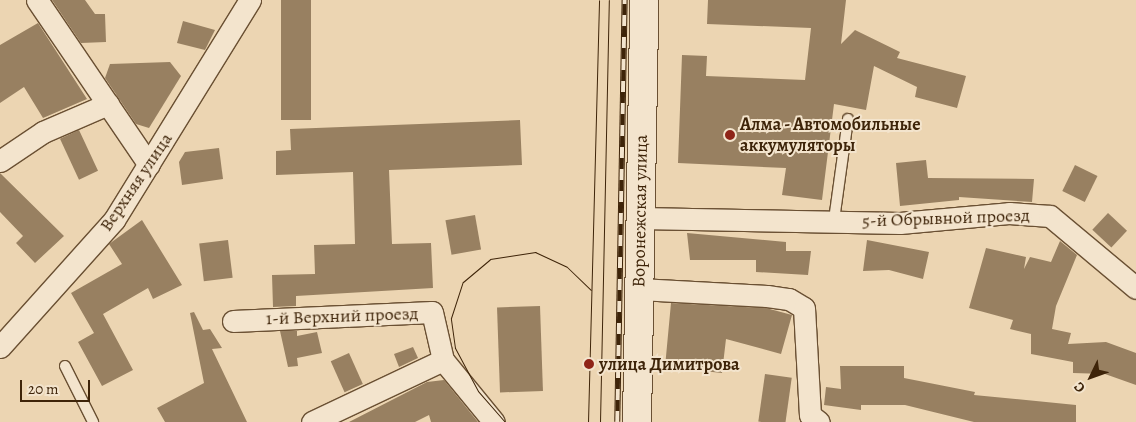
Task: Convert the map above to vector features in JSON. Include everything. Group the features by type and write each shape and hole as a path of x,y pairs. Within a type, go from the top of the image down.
{"street":[{"path":"37,0 149,165"},
{"name":"Верхняя улица","path":"0,348 114,220 250,0"},
{"name":"Воронежская улица","path":"637,422 644,0"},
{"path":"0,161 43,132 108,104"},
{"name":"5-й Обрывной проезд","path":"640,218 834,220 900,223 1009,213 1050,216 1136,288"},
{"path":"639,289 768,296 789,299 804,308 810,415 819,422"},
{"name":"1-й Верхний проезд","path":"233,321 432,312 443,360"},
{"path":"312,422 443,360 494,422"}],"lane":[{"path":"834,220 848,118"},
{"path":"65,366 92,422"}],"building":[{"path":"52,0 85,0 95,14 105,14 106,42 81,43"},
{"path":"281,0 311,0 311,120 281,120"},
{"path":"708,0 846,0 841,44 855,30 900,52 897,58 966,76 957,108 915,97 917,87 874,66 866,110 834,104 822,200 782,195 786,168 678,163 682,55 707,56 706,76 805,80 811,28 707,24"},
{"path":"183,21 215,30 205,50 177,43"},
{"path":"38,23 87,99 43,118 24,87 0,103 0,45"},
{"path":"170,62 181,76 149,128 136,124 105,78 110,64"},
{"path":"520,120 522,165 389,170 392,244 431,243 433,288 296,296 296,306 273,307 272,275 315,274 314,245 355,244 353,172 276,175 276,151 291,150 290,129"},
{"path":"79,130 98,171 79,180 60,139"},
{"path":"219,148 223,179 182,185 179,162 185,152"},
{"path":"926,160 928,178 1034,179 1032,202 959,197 959,200 900,206 896,163"},
{"path":"1075,165 1097,176 1085,202 1062,191"},
{"path":"0,173 64,236 35,263 16,243 23,236 0,212"},
{"path":"1108,213 1127,231 1111,248 1092,230"},
{"path":"475,215 481,249 452,255 445,220"},
{"path":"142,220 182,285 153,299 148,288 103,314 133,370 102,386 78,342 94,333 71,293 122,264 109,244"},
{"path":"687,233 786,242 786,251 811,251 808,275 756,272 756,260 690,260"},
{"path":"228,240 233,278 204,281 199,244"},
{"path":"867,240 929,252 923,279 889,270 863,271"},
{"path":"1060,241 1077,255 1056,306 1052,329 1071,333 1068,344 1106,342 1136,353 1136,385 1105,374 1073,373 1073,362 1031,354 1031,334 1010,329 1013,320 969,308 986,248 1026,257 1024,269 1030,257 1051,262"},
{"path":"671,303 766,308 792,315 781,354 726,339 722,373 665,367"},
{"path":"540,306 543,391 500,392 497,308"},
{"path":"194,312 203,330 210,329 222,348 212,349 247,422 165,422 157,408 204,383 190,313"},
{"path":"280,331 297,331 297,336 317,332 322,353 297,358 298,366 288,367"},
{"path":"413,347 418,358 399,367 394,354"},
{"path":"349,353 363,384 345,392 331,361"},
{"path":"840,366 904,366 904,378 975,392 974,395 1076,405 1076,422 974,422 905,405 861,405 861,410 824,405 826,387 841,389"},
{"path":"765,374 792,378 786,422 758,422"},
{"path":"444,380 478,422 431,422 429,415 415,422 349,422 427,382"}],"tram line":[{"path":"588,422 599,0"},
{"path":"600,422 609,0"},
{"path":"505,422 478,391 455,348 451,318 463,282 490,259 535,252 567,267 591,290"}],"railway":[{"path":"617,422 624,0"}],"place":[{"name":"Алма - Автомобильные аккумуляторы","path":"730,135"},
{"name":"улица Димитрова","path":"589,364"}]}
